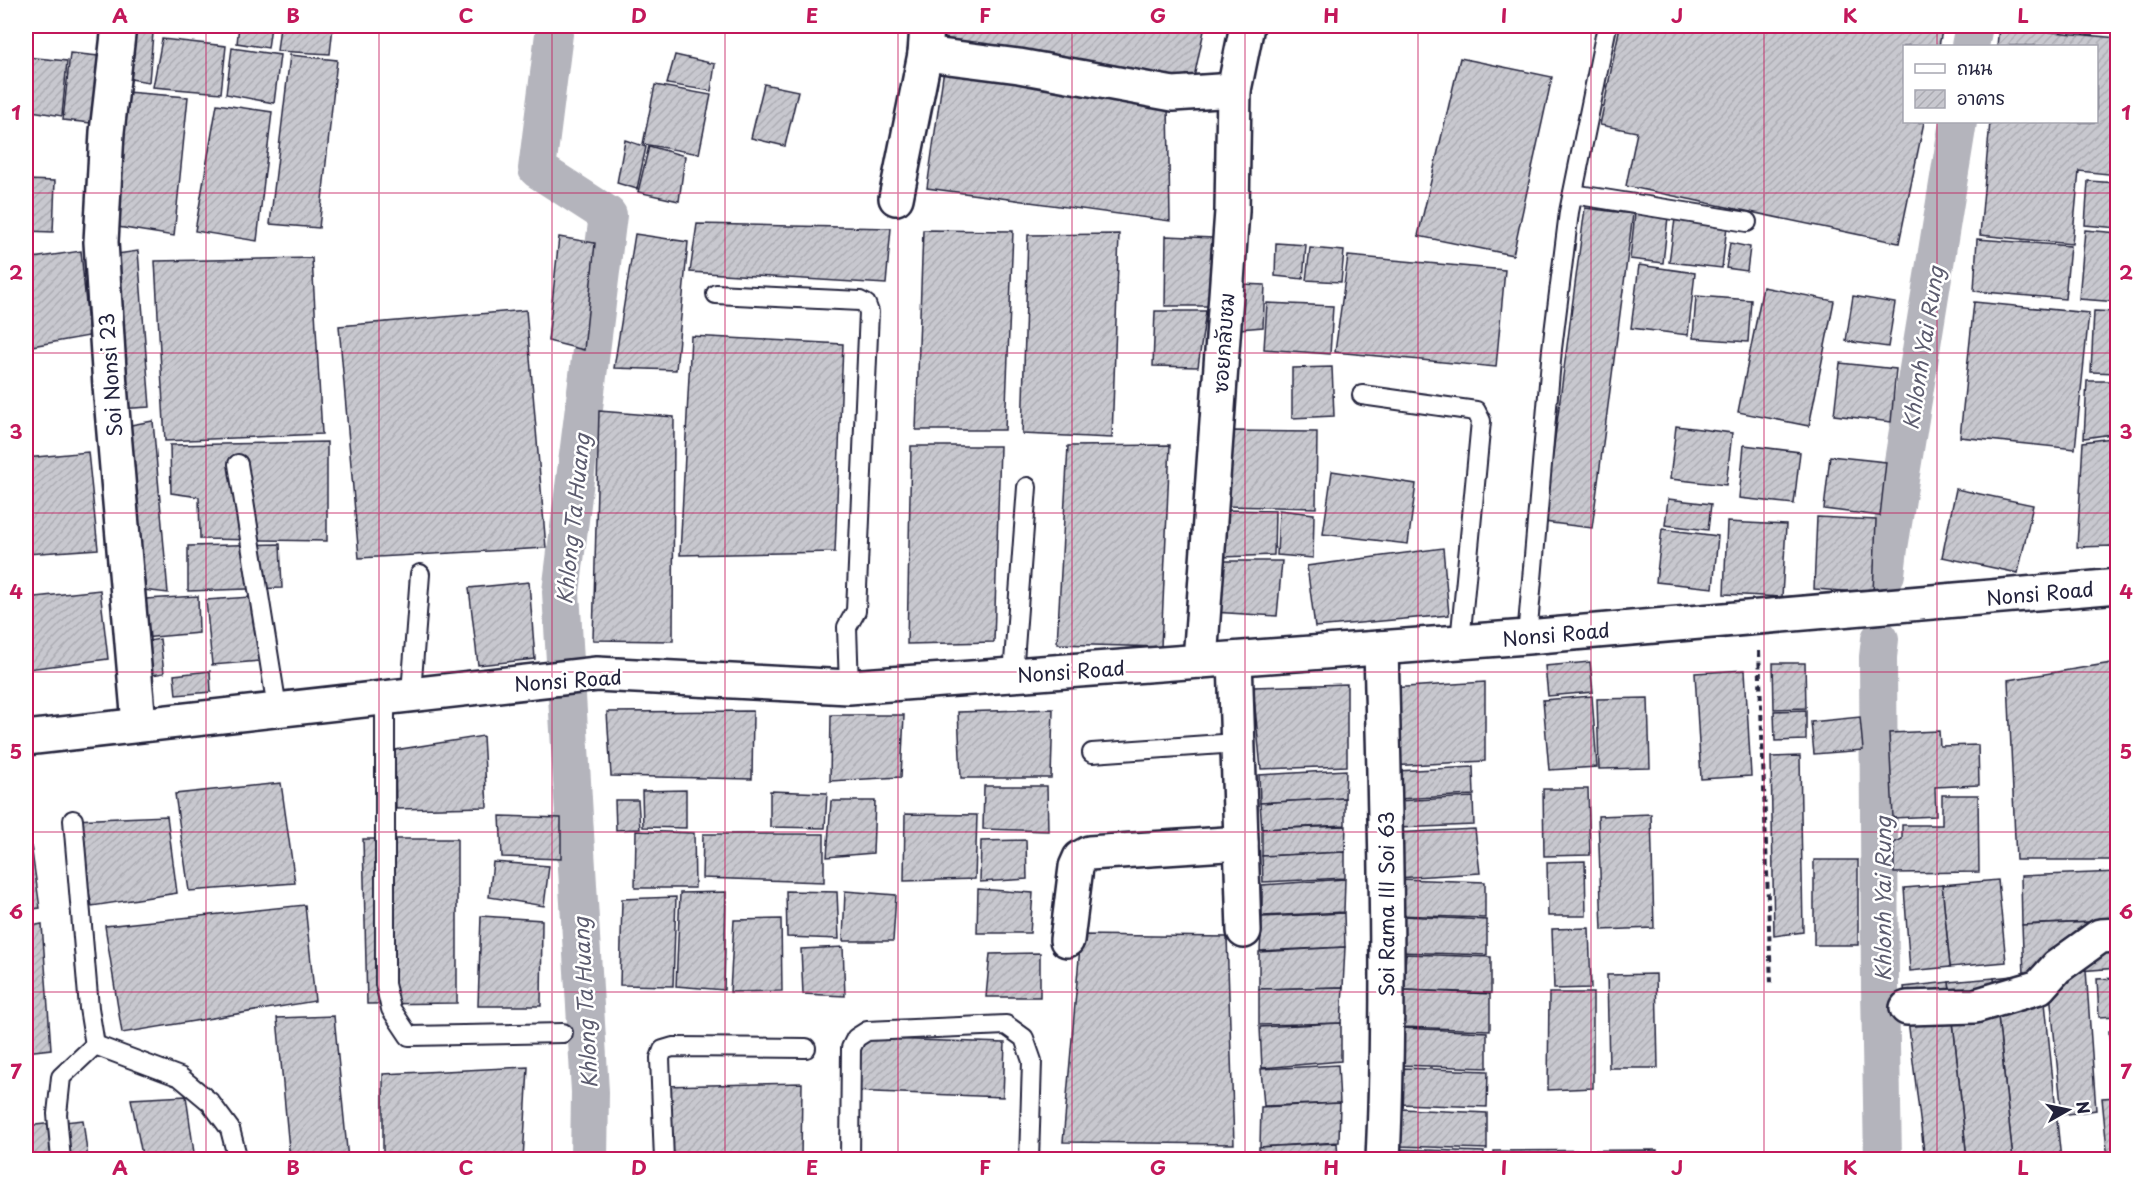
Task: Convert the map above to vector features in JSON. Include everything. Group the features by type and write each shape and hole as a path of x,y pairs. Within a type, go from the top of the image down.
{"street":[{"name":"Soi Nonsi 23","path":"119,26 107,132 101,242 110,386 139,724"},
{"name":"ซอยกลับชม","path":"1200,661 1232,211 1234,90 1247,26"},
{"path":"896,198 926,40 1019,66 1173,94 1234,90"},
{"name":"Nonsi Road","path":"26,738 398,694 597,674 849,687 1527,637 2118,586"},
{"name":"Soi Rama III Soi 63","path":"1381,648 1386,831 1387,1082 1383,1160"},
{"path":"1235,659 1244,931"},
{"path":"1067,940 1076,867 1080,858 1089,853 1241,843"},
{"path":"1907,1008 1975,1006 2039,987 2057,967 2100,936 2118,935"}],"lane":[{"path":"1527,637 1552,348 1573,194 1607,26"},
{"path":"1573,194 1747,222"},
{"path":"716,294 860,301 866,304 869,312 856,611 847,627 849,687"},
{"path":"1362,395 1476,411 1480,415 1460,642"},
{"path":"238,464 277,708"},
{"path":"1013,675 1027,487"},
{"path":"420,574 398,694 385,984 391,1009 409,1036 563,1033"},
{"path":"1092,753 1237,743"},
{"path":"73,820 89,1008 95,1045"},
{"path":"850,1160 851,1048 856,1038 867,1031 1006,1025 1024,1038 1032,1061 1029,1160"},
{"path":"61,1160 57,1114 61,1077 95,1045"},
{"path":"95,1045 180,1077 210,1102 230,1129 238,1160"},
{"path":"664,1160 660,1058 663,1050 673,1047 806,1048"}],"path":[{"path":"1758,617 1771,983"}],"building":[{"path":"239,26 271,26 268,48 237,43"},
{"path":"280,26 333,26 330,54 277,51"},
{"path":"946,26 1205,26 1193,82 944,42"},
{"path":"1620,26 1943,26 1939,45 1903,45 1903,123 1924,123 1899,243 1626,186 1637,132 1600,125"},
{"path":"1999,27 2118,38 2118,175 2079,171 2072,244 1980,235 1990,123 2098,123 2098,45 1997,45"},
{"path":"123,32 153,33 149,82 118,77"},
{"path":"162,39 226,46 221,93 153,87"},
{"path":"232,48 280,55 274,103 226,94"},
{"path":"70,53 108,57 100,124 63,120"},
{"path":"290,55 337,60 319,228 270,224"},
{"path":"675,55 715,64 711,91 667,84"},
{"path":"26,57 67,61 62,116 26,110"},
{"path":"1460,58 1552,77 1513,255 1418,236"},
{"path":"944,69 1168,104 1170,221 927,188"},
{"path":"764,84 798,91 785,146 751,138"},
{"path":"655,85 711,95 699,154 643,144"},
{"path":"126,92 188,97 174,236 118,227"},
{"path":"217,104 272,112 257,241 195,231"},
{"path":"625,140 646,147 637,189 617,183"},
{"path":"649,146 685,156 679,201 638,192"},
{"path":"26,180 55,181 53,232 26,231"},
{"path":"2088,181 2118,183 2118,228 2085,225"},
{"path":"1585,208 1633,214 1592,528 1544,522"},
{"path":"1635,213 1668,217 1663,263 1630,259"},
{"path":"1675,219 1727,226 1722,268 1669,262"},
{"path":"697,224 891,228 886,284 690,272"},
{"path":"923,230 1013,231 1005,430 916,430"},
{"path":"2085,230 2118,233 2118,302 2079,299"},
{"path":"635,234 688,242 676,370 614,368"},
{"path":"1119,234 1112,438 1022,434 1028,235"},
{"path":"1166,236 1213,238 1210,306 1165,306"},
{"path":"559,237 595,243 584,350 548,341"},
{"path":"1977,239 2070,246 2065,299 1974,291"},
{"path":"1276,243 1306,245 1303,279 1275,276"},
{"path":"1730,243 1750,247 1747,271 1726,268"},
{"path":"1310,248 1344,251 1341,282 1306,280"},
{"path":"81,251 89,336 26,347 26,259"},
{"path":"138,251 150,407 100,410 89,258"},
{"path":"1348,256 1505,270 1496,367 1335,352"},
{"path":"312,258 322,434 165,441 155,261"},
{"path":"1639,265 1695,273 1688,335 1631,328"},
{"path":"1241,284 1265,285 1263,327 1240,329"},
{"path":"1763,287 1834,301 1809,426 1738,412"},
{"path":"1696,296 1751,300 1748,342 1693,338"},
{"path":"1853,296 1895,303 1888,347 1846,341"},
{"path":"1974,302 2089,313 2075,449 1960,437"},
{"path":"1267,303 1333,306 1330,354 1264,349"},
{"path":"526,310 546,548 359,558 339,326"},
{"path":"1155,311 1206,311 1198,367 1153,366"},
{"path":"2094,311 2118,312 2118,373 2091,372"},
{"path":"691,336 843,344 835,552 680,555"},
{"path":"1840,363 1896,369 1891,422 1834,415"},
{"path":"1332,367 1334,416 1292,418 1292,368"},
{"path":"2112,375 2118,375 2118,433 2084,438 2087,381 2111,381"},
{"path":"599,411 674,417 673,641 593,640"},
{"path":"153,421 168,593 126,588 103,430"},
{"path":"1676,426 1732,433 1726,485 1670,479"},
{"path":"1228,431 1317,432 1316,508 1226,506"},
{"path":"2118,437 2118,555 2114,546 2077,547 2083,442"},
{"path":"327,442 327,541 200,539 199,497 171,493 170,445"},
{"path":"1170,445 1161,647 1057,644 1068,446"},
{"path":"1744,445 1800,452 1794,504 1739,498"},
{"path":"911,446 1000,446 994,642 907,644"},
{"path":"88,452 98,549 26,554 26,458"},
{"path":"1830,456 1886,462 1880,516 1824,509"},
{"path":"1332,471 1416,484 1408,544 1323,534"},
{"path":"1956,489 2033,505 2018,573 1942,557"},
{"path":"1668,499 1711,504 1708,530 1665,525"},
{"path":"1223,510 1275,511 1274,555 1222,557"},
{"path":"1279,510 1314,514 1313,558 1277,555"},
{"path":"1817,517 1876,520 1873,593 1814,589"},
{"path":"1727,522 1786,525 1782,597 1724,594"},
{"path":"1662,529 1718,536 1713,588 1656,582"},
{"path":"280,544 282,588 188,591 188,546"},
{"path":"1443,548 1449,615 1315,627 1307,566"},
{"path":"1214,561 1282,561 1277,616 1212,612"},
{"path":"529,582 535,659 478,665 469,588"},
{"path":"100,590 108,659 28,669 26,598"},
{"path":"198,596 199,633 131,639 128,600"},
{"path":"251,597 260,661 212,665 206,600"},
{"path":"160,639 164,673 141,677 136,643"},
{"path":"1590,662 1593,692 1548,696 1545,666"},
{"path":"2118,662 2118,860 2016,860 2008,680"},
{"path":"1773,663 1805,663 1806,708 1774,709"},
{"path":"1745,670 1751,776 1701,779 1695,673"},
{"path":"210,671 211,692 176,695 174,675"},
{"path":"1485,682 1485,761 1390,766 1390,688"},
{"path":"1347,684 1347,766 1261,769 1253,687"},
{"path":"1592,696 1597,767 1549,770 1543,700"},
{"path":"1648,698 1650,768 1599,769 1597,699"},
{"path":"1053,709 1051,778 961,778 958,712"},
{"path":"1806,710 1806,740 1775,741 1774,711"},
{"path":"753,711 752,779 611,776 607,712"},
{"path":"831,715 904,715 901,777 830,781"},
{"path":"1860,717 1863,750 1814,754 1811,722"},
{"path":"1939,731 1940,746 1978,745 1979,785 1935,787 1936,816 1893,818 1889,733"},
{"path":"483,736 487,807 396,809 395,750"},
{"path":"1800,756 1803,932 1774,936 1771,757"},
{"path":"1473,767 1474,795 1397,799 1396,771"},
{"path":"1346,770 1345,798 1260,803 1259,775"},
{"path":"281,783 295,883 189,891 175,794"},
{"path":"984,786 1047,786 1048,831 983,829"},
{"path":"1543,789 1588,789 1590,855 1544,856"},
{"path":"686,790 686,828 643,827 642,791"},
{"path":"770,791 827,793 825,828 770,827"},
{"path":"1942,795 1978,795 1979,872 1894,873 1894,843 1902,839 1902,825 1942,825"},
{"path":"1473,797 1474,825 1397,828 1396,801"},
{"path":"1345,798 1345,825 1262,829 1260,803"},
{"path":"615,800 638,800 640,829 616,830"},
{"path":"831,801 875,801 873,853 827,857"},
{"path":"26,810 40,908 26,910"},
{"path":"905,814 977,815 975,879 904,881"},
{"path":"1651,814 1654,928 1602,930 1598,816"},
{"path":"167,816 177,893 92,906 73,820"},
{"path":"500,816 561,818 561,859 502,857"},
{"path":"1346,826 1345,852 1262,856 1262,829"},
{"path":"1475,829 1480,873 1396,878 1394,833"},
{"path":"636,831 694,833 695,888 635,888"},
{"path":"703,834 824,834 824,882 702,878"},
{"path":"363,839 457,839 457,1003 367,1004"},
{"path":"1026,840 1027,879 980,882 981,841"},
{"path":"1345,852 1345,878 1263,882 1262,856"},
{"path":"1814,860 1858,860 1858,945 1814,945"},
{"path":"1585,861 1586,916 1548,916 1547,862"},
{"path":"493,862 549,866 544,906 489,897"},
{"path":"2118,872 2118,921 2022,925 2021,876"},
{"path":"1345,879 1344,912 1262,916 1262,885"},
{"path":"1399,879 1485,882 1485,918 1396,915"},
{"path":"1998,880 2006,962 1950,967 1942,885"},
{"path":"1942,885 1950,967 1910,971 1904,888"},
{"path":"978,889 1033,893 1030,933 977,933"},
{"path":"786,891 837,892 839,939 787,937"},
{"path":"845,891 896,895 893,941 843,941"},
{"path":"726,892 724,990 676,986 680,893"},
{"path":"676,897 673,986 620,985 622,899"},
{"path":"305,905 315,1001 122,1033 105,926"},
{"path":"1344,913 1345,947 1260,951 1262,917"},
{"path":"481,916 542,920 541,1006 478,1006"},
{"path":"1402,916 1487,920 1487,955 1399,952"},
{"path":"781,919 782,991 730,992 734,920"},
{"path":"2118,921 2118,968 2024,975 2022,925"},
{"path":"42,924 51,1049 26,1052 26,927"},
{"path":"1589,928 1591,988 1554,989 1552,929"},
{"path":"1081,935 1227,937 1234,1144 1063,1142"},
{"path":"843,947 845,996 803,994 801,949"},
{"path":"1345,947 1343,987 1259,989 1259,952"},
{"path":"1040,953 1040,997 986,997 990,954"},
{"path":"1406,954 1491,957 1491,993 1403,990"},
{"path":"2086,970 2096,1110 2062,1115 2048,972"},
{"path":"2042,973 2061,1160 2013,1160 1994,978"},
{"path":"1656,974 1658,1068 1609,1068 1607,975"},
{"path":"1994,978 2013,1160 1967,1160 1949,982"},
{"path":"2118,978 2118,1016 2099,1017 2097,979"},
{"path":"1949,982 1967,1160 1925,1160 1904,987"},
{"path":"1343,987 1341,1023 1259,1025 1259,989"},
{"path":"1404,990 1490,994 1490,1030 1401,1027"},
{"path":"1549,993 1593,993 1593,1088 1548,1090"},
{"path":"334,1016 348,1160 290,1160 277,1018"},
{"path":"1341,1023 1341,1061 1262,1068 1260,1027"},
{"path":"1401,1028 1487,1032 1487,1068 1398,1065"},
{"path":"2109,1031 2118,1031 2118,1075 2112,1075"},
{"path":"856,1038 1005,1043 1003,1097 850,1091"},
{"path":"1338,1065 1340,1103 1264,1106 1261,1069"},
{"path":"528,1067 523,1160 383,1160 383,1074"},
{"path":"1402,1068 1488,1071 1487,1107 1399,1104"},
{"path":"802,1083 801,1160 662,1160 661,1086"},
{"path":"186,1096 195,1160 143,1160 131,1099"},
{"path":"2118,1097 2118,1160 2108,1160 2102,1098"},
{"path":"1340,1103 1339,1142 1260,1147 1261,1107"},
{"path":"1402,1109 1487,1113 1487,1149 1399,1146"},
{"path":"83,1120 88,1160 26,1160 26,1126"},
{"path":"1337,1143 1338,1160 1259,1160 1259,1147"},
{"path":"1398,1149 1484,1152 1484,1160 1398,1160"},
{"path":"1657,1150 1657,1160 1494,1160 1494,1151"}],"waterway":[{"name":"Khlong Ta Huang","path":"555,26 537,169 608,215 561,592 590,1092 589,1160"},
{"name":"Khlonh Yai Rung","path":"1970,45 1974,26"},
{"name":"Khlonh Yai Rung","path":"1886,574 1958,123"},
{"name":"Khlonh Yai Rung","path":"1880,639 1878,657 1883,1160"}]}
